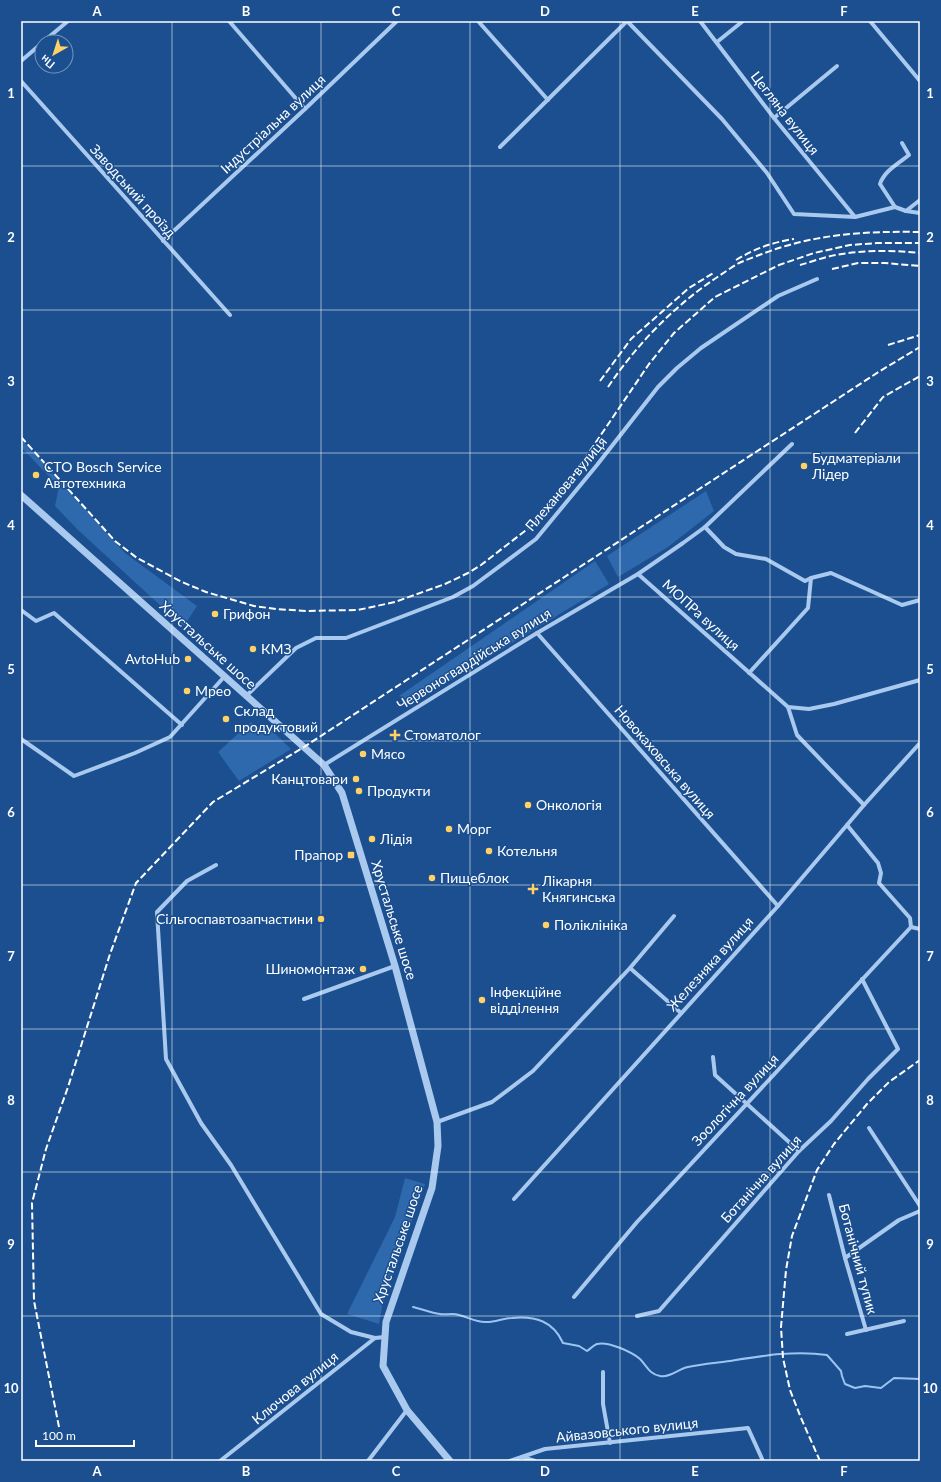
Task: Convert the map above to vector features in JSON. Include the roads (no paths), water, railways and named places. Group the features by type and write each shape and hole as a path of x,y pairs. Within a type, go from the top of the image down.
{"street":[{"path":"53,34 68,21"},
{"path":"229,21 305,109"},
{"name":"Індустріальна вулиця","path":"163,241 397,21"},
{"path":"478,21 548,100"},
{"path":"500,147 627,21 722,119 767,173 794,214 855,217 895,207 906,211 920,213"},
{"name":"Цегляна вулиця","path":"700,21 774,118 855,217"},
{"path":"716,42 743,21"},
{"path":"870,21 920,81"},
{"path":"21,61 34,50"},
{"path":"774,118 837,66"},
{"name":"Заводський проїзд","path":"21,82 230,315"},
{"path":"895,207 880,184 882,177 909,155 902,143"},
{"path":"906,211 920,200"},
{"name":"Плеханова вулиця","path":"246,696 296,648 316,638 346,638 453,597 473,586 536,539 597,465 658,387 677,368 701,348 778,296 817,279"},
{"name":"Червоногвардійська вулиця","path":"324,765 536,633 638,574 705,527 792,444"},
{"name":"Хрустальське шосе","path":"21,495 324,765 342,793 395,966 438,1122 438,1146 432,1188 386,1322 383,1366 408,1410 450,1461"},
{"path":"705,527 724,547 736,554 766,559 805,581 831,573 902,605 920,600"},
{"name":"МОПРа вулиця","path":"638,574 788,707"},
{"path":"749,673 808,608 811,578"},
{"path":"21,610 36,621 54,613 182,725"},
{"name":"Новокаховська вулиця","path":"536,633 778,906"},
{"path":"21,739 74,776 135,753 170,737 224,677"},
{"path":"864,805 797,735 788,707 809,708 834,704 920,680"},
{"name":"Железняка вулиця","path":"514,1199 778,906 864,805 920,743"},
{"path":"847,825 878,863 881,873 878,883 910,918 911,928 920,929"},
{"path":"216,865 187,881 157,912 166,1059 201,1123 231,1165 321,1314 352,1332 375,1338 385,1337"},
{"path":"438,1122 492,1102 533,1071 630,968 674,916"},
{"name":"Зоологічна вулиця","path":"574,1297 637,1222 911,928"},
{"path":"304,999 395,966"},
{"path":"630,968 681,1013"},
{"name":"Ботанічна вулиця","path":"637,1316 659,1311 799,1151 831,1121 868,1079 898,1049 862,979"},
{"path":"713,1057 715,1074 799,1151"},
{"path":"869,1128 920,1206"},
{"name":"Ботанічний тупик","path":"829,1194 845,1258 866,1330"},
{"path":"845,1258 899,1220 920,1211"},
{"path":"847,1334 904,1321"},
{"name":"Ключова вулиця","path":"220,1461 375,1338"},
{"path":"603,1372 603,1404 610,1443"},
{"path":"368,1461 408,1410"},
{"name":"Айвазовського вулиця","path":"510,1461 546,1449 748,1428 763,1461"},
{"path":"522,1457 535,1461"}],"waterway":[{"path":"413,1307 442,1314 457,1314 481,1322 492,1322 512,1318 536,1319 549,1325 563,1343 579,1346 587,1351 593,1346 602,1343 626,1350 640,1359 651,1372 660,1376 671,1375 684,1368 698,1365 790,1353 803,1353 827,1355 841,1371 845,1384 855,1388 865,1386 881,1388 894,1378 920,1379"}],"railway":[{"path":"608,387 631,356 658,326 703,287 739,263 781,247 820,238 859,233 920,232"},
{"path":"736,260 764,246 794,239"},
{"path":"21,437 115,541 137,558 182,582 206,592 254,606 306,611 358,610 395,602 445,584 468,573 481,565 534,524 573,476 649,364 674,333 715,297 779,265 814,253 850,245 877,243 920,243"},
{"path":"800,265 846,253 868,251 920,253"},
{"path":"832,269 858,263 885,263 920,266"},
{"path":"600,381 631,339 689,288 715,272"},
{"path":"888,345 920,335"},
{"path":"59,1427 34,1301 32,1203 46,1149 68,1087 110,954 136,883 213,802 304,747 880,371 920,347"},
{"path":"855,433 883,397 920,376"},
{"path":"820,1461 790,1390 783,1358 781,1327 786,1270 792,1236 817,1170 834,1144 867,1104 889,1082 920,1060"}],"place":[{"name":"Будматеріали Лідер","path":"804,466"},
{"name":"СТО Bosch Service Автотехника","path":"36,475"},
{"name":"Грифон","path":"215,614"},
{"name":"КМЗ","path":"253,649"},
{"name":"AvtoHub","path":"188,659"},
{"name":"Мрео","path":"187,691"},
{"name":"Склад продуктовий","path":"226,719"},
{"name":"Стоматолог","path":"395,735"},
{"name":"Мясо","path":"363,754"},
{"name":"Канцтовари","path":"356,779"},
{"name":"Продукти","path":"359,791"},
{"name":"Онкологія","path":"528,805"},
{"name":"Морг","path":"449,829"},
{"name":"Лідія","path":"372,839"},
{"name":"Котельня","path":"489,851"},
{"name":"Прапор","path":"351,855"},
{"name":"Пищеблок","path":"432,878"},
{"name":"Лікарня Княгинська","path":"533,889"},
{"name":"Сільгоспавтозапчастини","path":"321,919"},
{"name":"Поліклініка","path":"546,925"},
{"name":"Шиномонтаж","path":"363,969"},
{"name":"Інфекційне відділення","path":"482,1000"}]}
